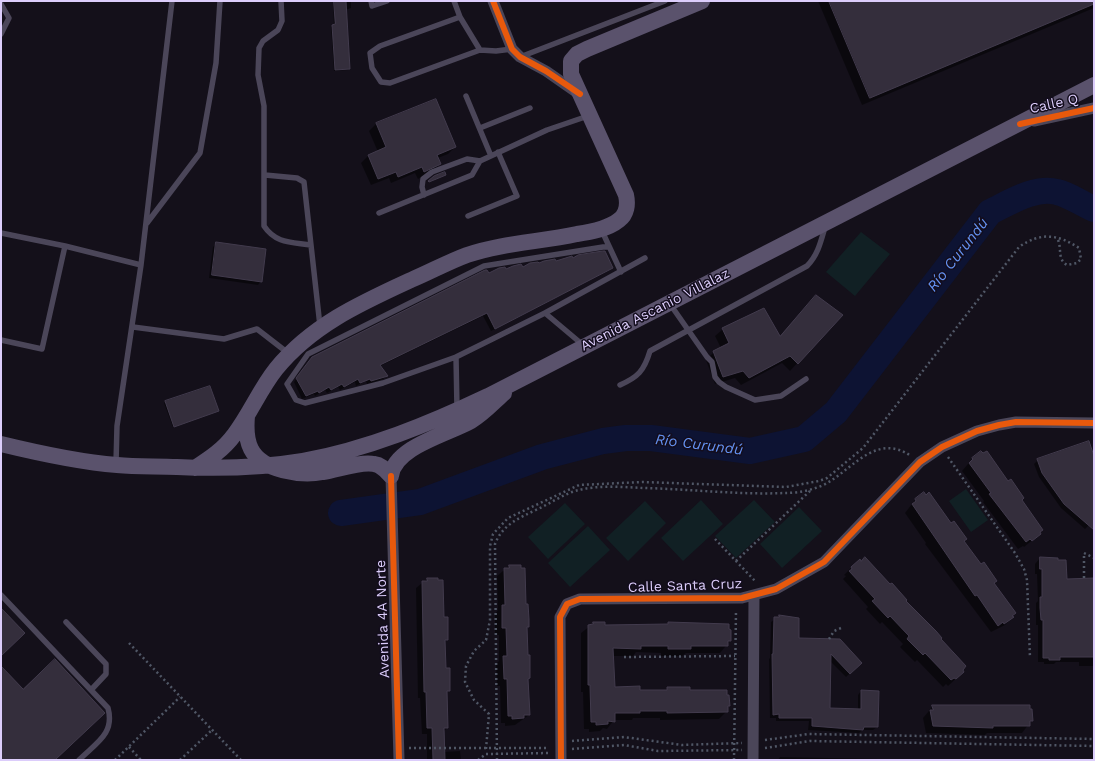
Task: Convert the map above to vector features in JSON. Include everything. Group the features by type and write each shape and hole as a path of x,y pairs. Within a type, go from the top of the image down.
{"main road":[{"path":"195,468 227,443 247,416 275,370 302,341 320,328 382,293 467,255 600,228 620,219 626,211 628,204 626,195 571,74 571,61 577,54 698,2"},
{"name":"Avenida Ascanio Villalaz","path":"1,444 38,453 116,465 195,468 273,466 326,456 383,440 412,430 457,410 518,380 1094,85"},
{"path":"391,481 394,465 404,454 477,417 518,380"},
{"path":"247,416 247,436 252,450 262,461 273,466 307,474 370,464 382,468 391,481"}],"street":[{"path":"493,1 512,49 520,58 546,71 580,94"},
{"name":"Calle Q","path":"1020,124 1094,108"},
{"name":"Calle Santa Cruz","path":"561,756 560,617 567,604 580,598 742,598 776,589 824,562 920,462 942,447 977,431 1016,422 1094,423"},
{"name":"Avenida 4A Norte","path":"391,481 399,760"},
{"path":"753,755 754,595"}],"lane":[{"path":"116,465 117,426 133,327 172,1"},
{"path":"146,224 200,153 216,63 220,1"},
{"path":"281,1 282,21 278,30 263,41 259,48 258,75 264,106 264,226 270,235 280,240 311,245"},
{"path":"371,1 372,6 387,1"},
{"path":"454,1 460,17 480,50"},
{"path":"520,58 665,1"},
{"path":"1,4 9,18 1,34"},
{"path":"460,17 380,46 370,53 372,68 381,82 390,83 480,50 496,51 512,49"},
{"path":"466,96 491,156"},
{"path":"480,128 530,108"},
{"path":"424,195 422,187 423,179 432,172 467,160 480,161 547,130 590,115"},
{"path":"468,216 517,196 498,152"},
{"path":"379,213 472,175 480,161"},
{"path":"265,175 297,178 304,182 320,328"},
{"path":"620,385 636,378 646,364 650,351 807,266 813,260 818,251 826,223"},
{"path":"600,228 621,272"},
{"path":"1,233 65,246 141,265"},
{"path":"1,340 42,349 65,246"},
{"path":"609,247 484,266 308,354 287,384 296,400 305,403 383,383 456,357 545,313 645,258"},
{"path":"669,302 688,331 712,362 715,377 726,387 755,400 781,396 806,379"},
{"path":"545,313 585,346"},
{"path":"133,327 224,339 257,330 289,354"},
{"path":"456,357 457,410"},
{"path":"1,595 108,708 111,720 108,731 79,760"},
{"path":"66,622 106,664 106,674 91,690"}],"path":[{"path":"486,749 489,714 474,700 465,682 466,666 474,651 486,640 490,620 490,546 493,534 508,518 579,485 642,482 786,487 819,481 827,478 862,448 1019,247 1030,240 1042,236 1053,237 1058,240 1062,239 1078,248 1081,259 1077,263 1067,265 1063,263 1060,255 1061,246 1058,240"},
{"path":"497,760 495,544 505,527 516,519 578,490 614,487 747,493 787,493 811,489 831,481 870,452 885,449 898,449 910,454 920,462"},
{"path":"947,457 1015,553 1024,569 1027,580 1030,658"},
{"path":"736,561 811,489"},
{"path":"715,539 756,582"},
{"path":"1084,578 1084,553 1094,558"},
{"path":"734,760 736,609"},
{"path":"829,639 834,631 841,628"},
{"path":"129,643 240,760"},
{"path":"624,657 735,656"},
{"path":"115,760 180,697"},
{"path":"180,760 212,730"},
{"path":"478,760 486,754 537,754 561,756 624,745 658,751 734,750 753,755 787,743 810,741 1094,746"},
{"path":"129,747 141,760"}],"shaded area":[{"path":"861,232 890,254 855,296 826,272"},
{"path":"966,489 988,520 971,532 949,501"},
{"path":"701,500 723,524 683,561 661,538"},
{"path":"754,500 775,522 736,558 715,536"},
{"path":"645,501 666,523 628,561 606,538"},
{"path":"565,503 585,524 548,559 528,537"},
{"path":"799,507 822,531 782,568 760,544"},
{"path":"588,526 610,550 570,587 548,563"}],"building":[{"path":"334,1 346,1 350,69 335,70 332,25 335,24"},
{"path":"829,1 1094,1 1094,4 870,98"},
{"path":"436,99 456,147 437,155 441,164 424,172 422,167 398,177 396,172 378,179 368,155 386,147 376,123"},
{"path":"445,172 446,175 429,182 428,181 434,176"},
{"path":"216,242 266,249 262,282 212,275"},
{"path":"605,251 613,268 495,329 487,313 380,365 388,376 371,381 370,379 360,383 358,379 344,387 342,384 331,390 329,387 319,393 318,391 306,396 296,378 312,357 485,270 489,273 499,268 505,267 506,269 521,264 523,267 530,263 539,263 555,259 556,261 572,256 573,258 578,255"},
{"path":"816,295 843,315 798,364 790,356 749,378 743,371 723,377 713,351 729,343 722,328 764,308 780,336"},
{"path":"210,386 219,411 174,427 165,401"},
{"path":"1089,441 1094,456 1094,530 1064,504 1042,473 1037,459"},
{"path":"981,451 983,453 987,451 1008,481 1011,479 1024,498 1022,500 1043,530 1040,532 1041,534 1032,541 1030,539 1026,542 989,494 991,493 969,463 973,459 972,458"},
{"path":"924,492 926,495 929,492 951,523 954,521 967,539 964,541 981,564 984,562 997,581 994,583 1016,613 1012,616 1014,617 1004,624 1003,622 998,626 977,595 975,596 912,504 916,501 915,499"},
{"path":"865,557 890,584 892,583 907,600 906,601 936,631 942,638 941,639 966,666 963,670 964,672 956,679 954,678 951,680 925,653 923,655 907,639 909,636 890,616 888,618 872,601 875,599 849,571 852,569 851,567 860,559 861,561"},
{"path":"1040,557 1066,560 1067,579 1094,578 1094,657 1060,657 1060,660 1049,660 1049,658 1043,658 1043,620 1041,620 1040,608 1040,597 1042,597 1042,569 1040,569"},
{"path":"509,565 521,565 521,568 525,568 526,604 528,604 529,619 529,627 527,627 528,655 530,655 530,678 528,679 530,715 524,715 524,718 512,719 512,716 508,716 507,679 504,679 503,656 507,656 506,628 502,628 502,605 505,605 504,568 509,568"},
{"path":"427,578 438,578 438,580 443,580 444,617 448,617 448,640 445,640 446,668 450,668 450,691 447,691 448,728 444,728 445,760 433,760 432,728 427,728 426,692 424,692 422,581 427,581"},
{"path":"1,608 25,633 1,656"},
{"path":"779,615 799,618 799,638 840,639 862,663 850,674 831,654 830,708 861,709 861,690 879,691 878,727 864,727 863,730 812,726 812,718 779,718 779,714 773,715 772,654 774,617 779,617"},
{"path":"593,622 605,622 605,625 668,624 668,622 729,624 729,629 731,630 731,641 728,641 728,646 691,646 691,649 668,649 668,646 641,646 641,649 613,648 615,687 640,686 640,690 667,690 667,687 690,687 690,690 727,690 730,706 728,706 728,712 667,713 667,711 640,711 640,713 615,713 615,722 608,721 608,724 596,725 596,722 591,722 590,685 588,685 588,625 593,624"},
{"path":"55,659 105,713 55,760 1,760 1,666 23,689"},
{"path":"932,705 1030,705 1030,709 1032,709 1033,721 1030,721 1030,726 993,726 993,728 933,726 930,710 933,710"}],"waterway":[{"name":"Río Curundú","path":"341,513 420,502 542,457 603,441 626,438 651,438 750,451 804,439 836,412 990,212 1022,196 1040,191 1057,192 1067,195 1094,209"}],"cycle path":[{"path":"493,1 512,49 520,57 546,71 580,94"},
{"path":"1020,124 1094,108"},
{"path":"561,760 560,617 567,604 580,599 742,598 776,589 824,562 920,462 942,447 977,431 1016,422 1094,423"},
{"path":"391,476 399,760"}]}
